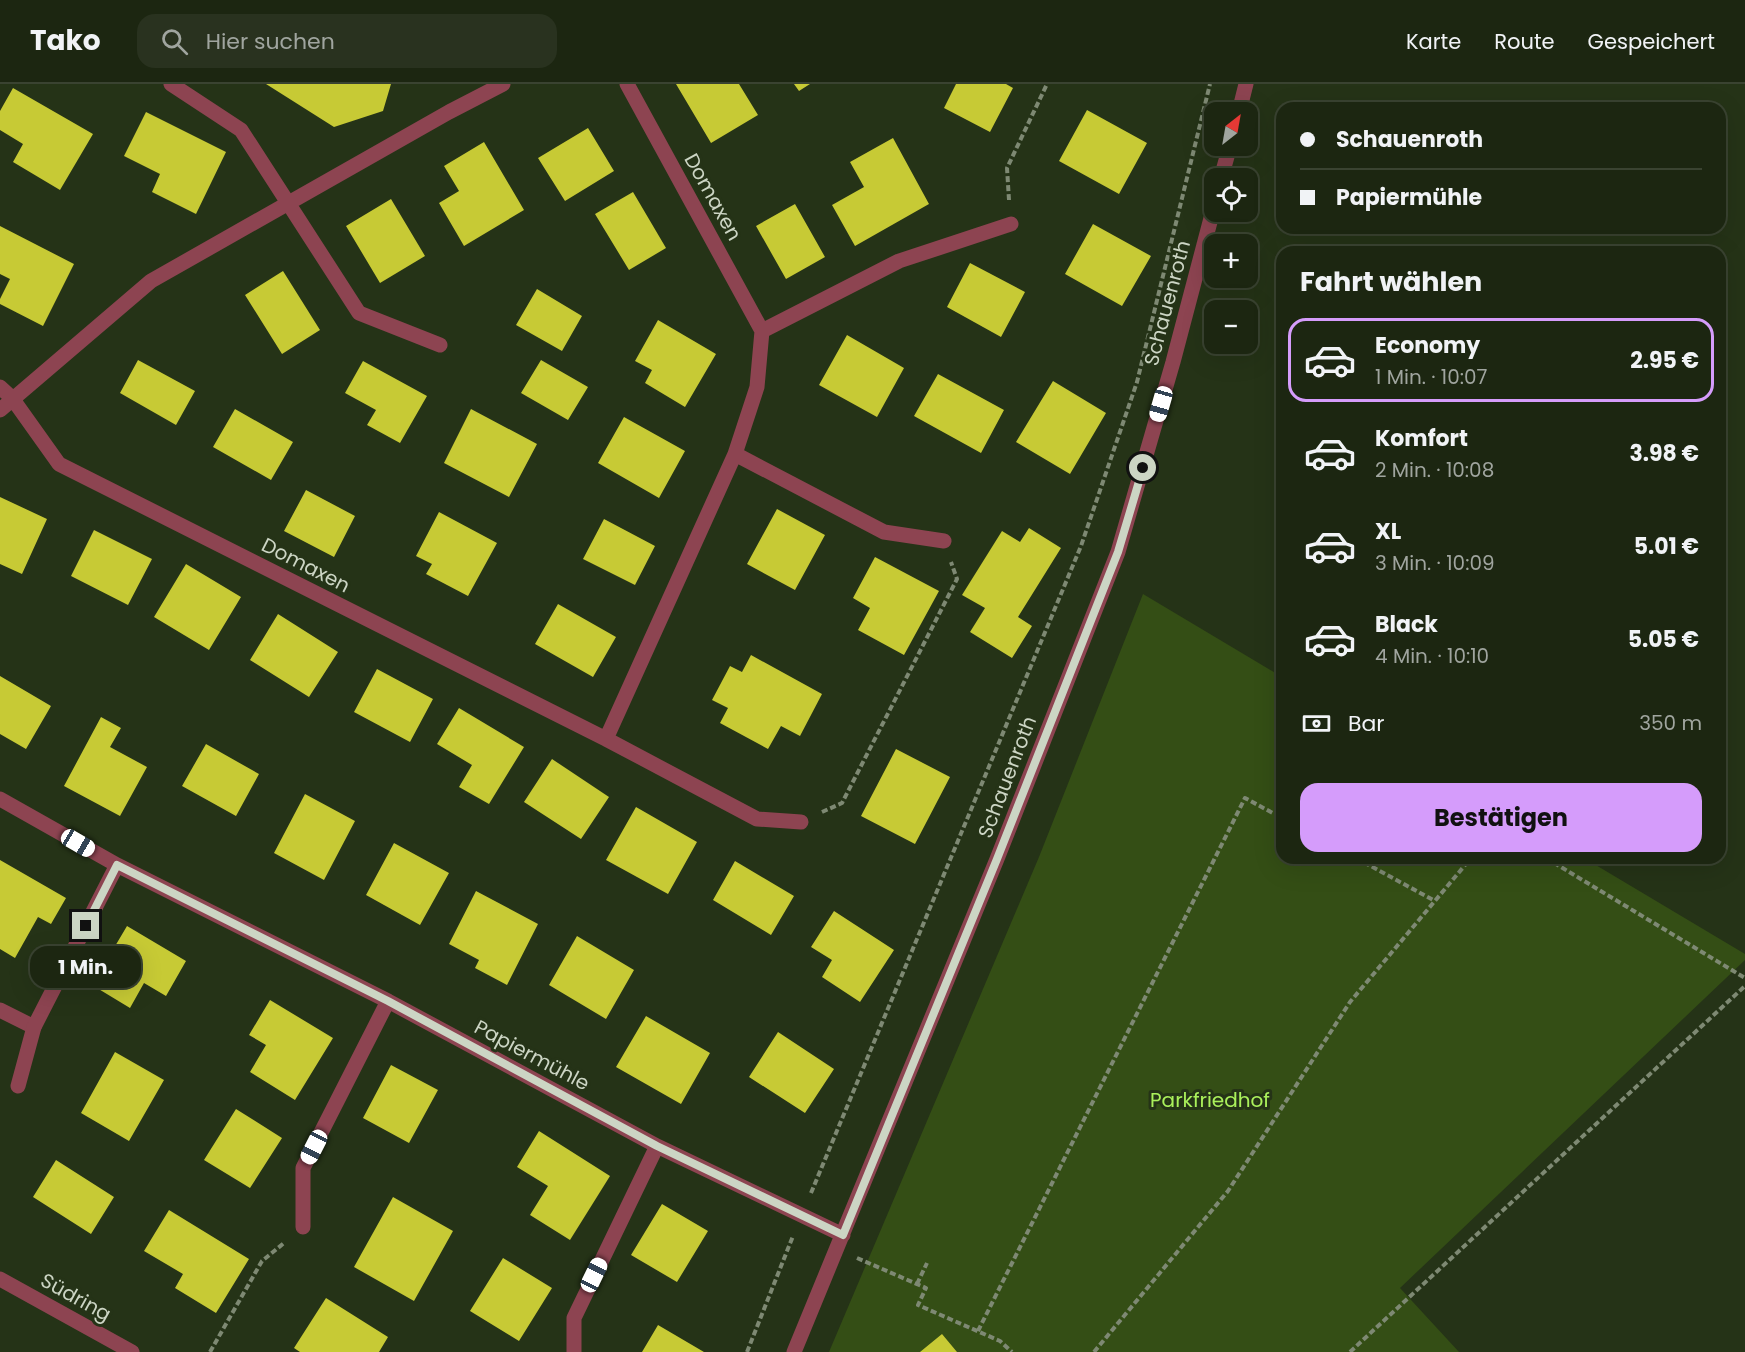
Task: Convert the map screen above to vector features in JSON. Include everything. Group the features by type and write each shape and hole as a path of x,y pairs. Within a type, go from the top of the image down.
{"street":[{"path":"171,84 241,130 359,313 440,345"},
{"path":"0,410 151,281 449,112 503,84"},
{"name":"Domaxen","path":"627,84 762,331"},
{"path":"1242,102 1246,84"},
{"name":"Schauenroth","path":"794,1352 997,859 1118,552 1173,362 1210,222"},
{"path":"606,739 735,454 757,387 762,331 899,261 1011,224"},
{"name":"Domaxen","path":"0,387 12,398 59,464 606,739 757,819 801,822"},
{"path":"735,454 884,532 944,542"},
{"name":"Papiermühle","path":"0,799 117,865 388,1001 657,1146 843,1235"},
{"path":"18,1086 34,1027 117,865"},
{"path":"303,1227 303,1168 388,1001"},
{"path":"0,1010 34,1027"},
{"path":"574,1352 573,1318 657,1146"},
{"name":"Südring","path":"0,1279 132,1352"}],"path":[{"path":"1011,224 1007,168 1047,84"},
{"path":"747,1352 801,1215 1081,546 1137,382 1210,84"},
{"path":"801,822 842,803 957,579 944,542"},
{"path":"978,1331 1245,798 1276,815"},
{"path":"1367,864 1435,901"},
{"path":"1094,1352 1228,1191 1350,1002 1466,864"},
{"path":"1556,864 1745,978"},
{"path":"1350,1352 1745,986"},
{"path":"210,1352 262,1262 303,1227"},
{"path":"837,1250 926,1288 918,1305 1000,1341 1012,1352"},
{"path":"917,1284 927,1263"}],"green space":[{"name":"Parkfriedhof","path":"1143,594 1276,673 1276,864 1594,864 1745,954 1745,960 1400,1288 1459,1352 829,1352 1039,857"}],"building":[{"path":"266,84 391,84 383,111 334,127"},
{"path":"676,84 739,84 758,115 711,143"},
{"path":"794,84 810,84 799,91"},
{"path":"956,84 1006,84 1013,88 990,132 944,108"},
{"path":"13,88 93,134 60,190 13,162 23,144 0,130 0,111"},
{"path":"1087,110 1147,143 1119,194 1059,161"},
{"path":"146,112 226,152 196,214 152,192 160,174 124,156"},
{"path":"588,128 614,171 565,201 538,158"},
{"path":"893,138 929,204 855,246 832,205 864,187 850,162"},
{"path":"484,142 524,210 464,246 439,203 459,191 444,166"},
{"path":"633,192 666,248 629,270 595,214"},
{"path":"391,199 425,256 380,283 346,226"},
{"path":"795,204 825,257 786,279 756,226"},
{"path":"1093,224 1151,256 1122,306 1065,274"},
{"path":"0,226 74,264 43,326 0,304 0,299 10,279 0,274"},
{"path":"970,263 1025,292 1001,337 947,307"},
{"path":"283,271 320,330 282,354 245,295"},
{"path":"537,289 582,316 562,351 516,325"},
{"path":"658,320 716,354 685,407 645,383 652,370 635,361"},
{"path":"847,335 904,368 877,417 819,385"},
{"path":"138,360 195,391 176,425 120,393"},
{"path":"541,360 588,387 568,420 521,393"},
{"path":"363,361 427,396 400,443 367,425 376,410 345,393"},
{"path":"938,374 1004,410 981,453 914,416"},
{"path":"1053,381 1106,413 1070,474 1016,442"},
{"path":"235,409 293,442 271,480 213,447"},
{"path":"471,409 537,444 509,497 444,463"},
{"path":"624,417 685,451 659,498 598,463"},
{"path":"306,490 355,516 334,557 284,531"},
{"path":"0,497 47,519 22,574 0,564"},
{"path":"777,509 825,535 795,590 747,564"},
{"path":"439,512 497,543 468,596 426,574 432,564 416,556"},
{"path":"604,519 655,546 635,585 583,559"},
{"path":"1029,528 1061,548 1018,617 1032,626 1012,658 970,632 985,608 962,595 1002,531 1020,542"},
{"path":"94,530 152,559 128,605 71,576"},
{"path":"875,557 939,591 904,655 858,630 870,608 853,598"},
{"path":"186,564 241,597 209,650 154,617"},
{"path":"558,604 616,637 593,677 535,644"},
{"path":"278,614 338,652 309,697 250,660"},
{"path":"751,655 822,694 800,736 781,726 768,749 720,723 728,708 712,700 730,666 742,672"},
{"path":"377,669 433,699 410,742 354,712"},
{"path":"0,676 51,706 26,749 0,734"},
{"path":"459,708 524,747 489,804 459,787 472,765 437,744"},
{"path":"101,717 121,728 110,747 147,767 120,816 64,786"},
{"path":"206,744 259,774 236,816 182,786"},
{"path":"896,749 950,777 915,844 861,816"},
{"path":"552,759 609,797 581,839 524,802"},
{"path":"305,794 355,821 324,880 274,853"},
{"path":"636,807 697,842 668,894 606,860"},
{"path":"394,843 449,873 420,925 366,895"},
{"path":"0,860 66,898 51,924 38,917 15,958 0,949"},
{"path":"735,861 794,896 771,935 713,900"},
{"path":"476,891 538,924 507,985 475,968 479,960 449,944"},
{"path":"834,911 894,950 860,1002 822,977 832,960 811,947"},
{"path":"127,926 186,961 166,996 144,983 130,1008 92,985"},
{"path":"577,936 634,970 606,1019 549,985"},
{"path":"270,1000 333,1038 295,1100 250,1072 266,1045 249,1035"},
{"path":"646,1016 710,1053 681,1104 616,1067"},
{"path":"778,1032 834,1069 805,1113 749,1077"},
{"path":"115,1052 164,1080 129,1141 81,1113"},
{"path":"391,1065 438,1090 409,1143 363,1118"},
{"path":"236,1109 282,1138 250,1188 204,1160"},
{"path":"539,1131 610,1176 570,1240 530,1215 548,1186 517,1167"},
{"path":"56,1160 114,1197 91,1234 33,1197"},
{"path":"393,1197 453,1231 414,1301 354,1267"},
{"path":"662,1204 708,1231 677,1282 631,1255"},
{"path":"169,1210 249,1259 216,1313 175,1288 183,1274 144,1251"},
{"path":"503,1258 552,1288 519,1341 470,1311"},
{"path":"326,1298 388,1337 379,1352 300,1352 294,1348"},
{"path":"658,1325 704,1352 642,1352"},
{"path":"942,1334 957,1352 920,1352"}],"route":[{"path":"86,926 117,865 388,1001 657,1146 843,1235 997,859 1118,552 1143,468"}]}
